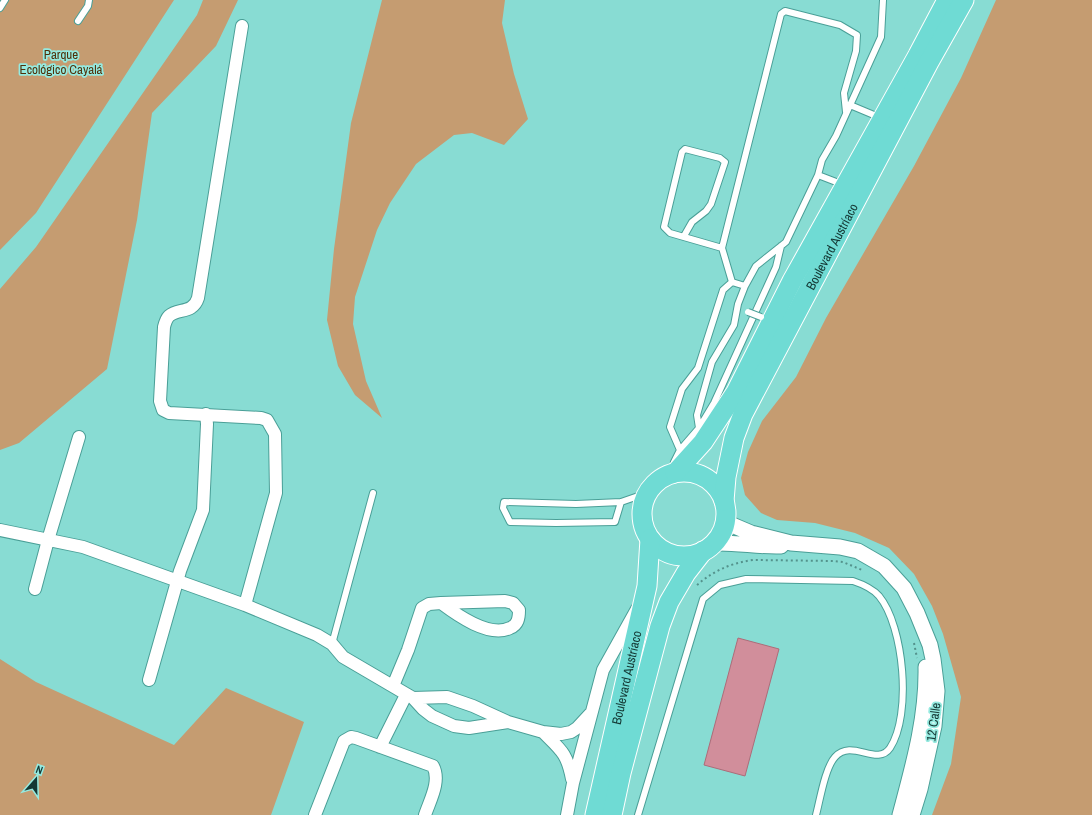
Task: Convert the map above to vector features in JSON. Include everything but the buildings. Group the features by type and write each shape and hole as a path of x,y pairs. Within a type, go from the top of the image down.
{"main road":[{"name":"Boulevard Austríaco","path":"672,474 704,442 736,392 792,281 947,0"},
{"name":"Boulevard Austríaco","path":"724,501 726,477 734,438 743,414 929,62 964,0"},
{"path":"682,472 696,474 708,480 718,489 724,501 726,514 721,534 709,547 689,555 674,555 661,549 650,539 644,528 642,506 647,493 655,483 672,474 682,472"},
{"name":"Boulevard Austríaco","path":"595,815 647,586 650,539"},
{"name":"Boulevard Austríaco","path":"612,815 660,626 669,602 686,573 709,547"}],"street":[{"path":"242,26 198,298 196,304 192,307 170,315 166,320 164,327 160,401 163,410 169,413 261,418 267,420 275,434 276,494 245,605"},
{"path":"149,680 178,580 202,510 207,424 206,414"},
{"path":"35,589 48,540 79,438"},
{"name":"12 Calle","path":"725,522 751,533 791,543 847,548 858,551 879,562 892,573 904,588 917,613 919,636 926,666 925,706 916,752 900,815"},
{"path":"0,530 83,547 245,605 317,635 332,644 343,657 409,696 423,710 432,716 454,726 469,728 508,722"},
{"name":"12 Calle","path":"709,547 730,542 771,546 782,546 791,543"},
{"path":"567,815 573,782 590,713 603,670 636,610 647,586"},
{"path":"393,686 408,650 422,608 429,604 441,603 505,601 513,604 519,610 519,617 512,627 507,630 496,631 475,624 456,614 441,603"},
{"name":"12 Calle","path":"912,815 934,726 937,692 930,645 919,636"},
{"path":"409,696 447,697 473,706 508,722 543,732 561,734 571,732 577,728 590,713"},
{"path":"380,746 409,696"},
{"path":"543,732 565,754 570,767 573,782"},
{"path":"315,815 344,741 351,737 433,766 436,772 437,780 425,815"}],"lane":[{"path":"0,8 5,0"},
{"path":"78,21 88,6 88,0"},
{"path":"699,428 697,415 712,362 734,325 738,304 745,286 756,266 786,242 818,175 822,160 836,136 881,37 883,0"},
{"path":"732,282 722,248 781,14 785,11 840,25 857,35 856,51 844,93 847,113"},
{"path":"850,104 883,118"},
{"path":"684,236 692,222 706,211 711,204 725,162 720,158 685,149 682,152 664,227 670,233 722,248"},
{"path":"818,175 845,186"},
{"path":"672,474 680,450 699,428 714,403 776,267 781,246"},
{"path":"738,304 748,312 760,317 767,314 779,294 792,281"},
{"path":"732,282 745,286"},
{"path":"680,450 670,427 682,390 698,368 723,290 732,282"},
{"path":"332,644 373,493"},
{"path":"621,502 615,522 510,522 503,508 504,502 576,504 621,502 647,493"},
{"path":"638,815 703,599 720,585 746,579 853,581 867,586 878,596 886,609 896,632 903,674 900,718 894,740 890,749 884,755 852,750 842,751 834,758 829,767 816,815"}],"path":[{"path":"693,589 703,580 727,566 753,560 834,561 843,562 868,572"},
{"path":"917,662 919,636"}],"green space":[{"name":"Parque Ecológico Cayalá","path":"0,0 174,0 36,213 0,250"},
{"path":"203,0 238,0 216,46 152,113 137,220 107,369 19,443 0,450 0,289 36,247 197,15"},
{"path":"382,0 505,0 502,23 514,74 528,119 504,145 472,133 454,135 416,164 390,203 377,230 355,297 353,324 366,381 382,418 355,395 338,366 327,320 334,249 351,123"},
{"path":"996,0 1092,0 1092,815 932,815 951,764 961,697 943,634 932,606 914,574 889,548 855,533 815,523 777,520 761,513 745,495 741,478 748,452 762,421 796,377 826,318 914,166 961,78"},
{"path":"0,659 36,682 174,745 226,688 304,722 271,815 0,815"}]}
